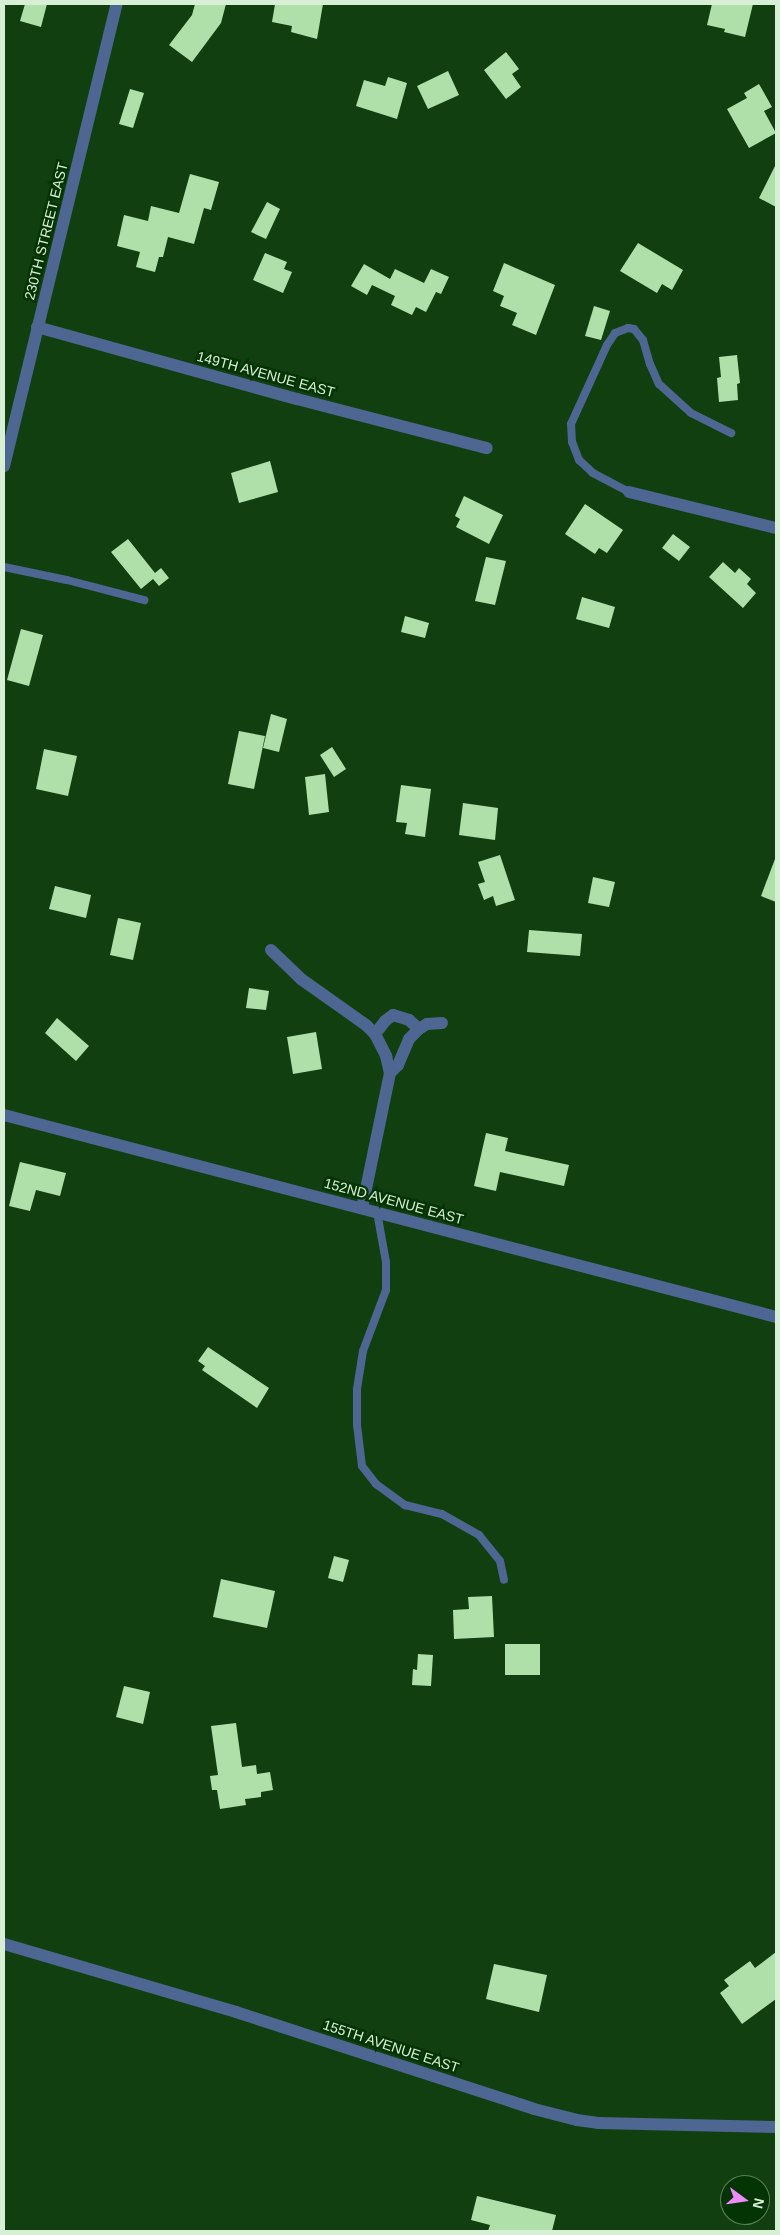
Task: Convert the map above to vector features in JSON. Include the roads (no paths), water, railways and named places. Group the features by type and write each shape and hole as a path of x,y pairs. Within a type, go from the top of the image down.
{"street":[{"name":"230TH STREET EAST","path":"4,466 117,4"},
{"name":"149TH AVENUE EAST","path":"37,327 487,448"},
{"path":"629,492 776,528"},
{"path":"271,950 301,980 350,1012 375,1034 386,1056 390,1073 362,1208"},
{"path":"375,1034 384,1021 394,1015 409,1020 419,1029"},
{"path":"390,1073 398,1065 409,1039 419,1029 427,1024 442,1023"},
{"name":"152ND AVENUE EAST","path":"4,1114 776,1317"},
{"name":"155TH AVENUE EAST","path":"4,1944 236,2012 534,2109 576,2120 598,2123 776,2127"}],"lane":[{"path":"629,492 592,473 579,460 572,442 571,424 607,345 615,333 628,328 634,329 643,340 650,364 659,384 691,413 731,433"},
{"path":"4,567 67,580 144,600"},
{"path":"376,1212 386,1262 386,1290 364,1351 357,1390 357,1425 362,1466 376,1484 405,1505 442,1514 479,1535 500,1561 504,1580"}]}
